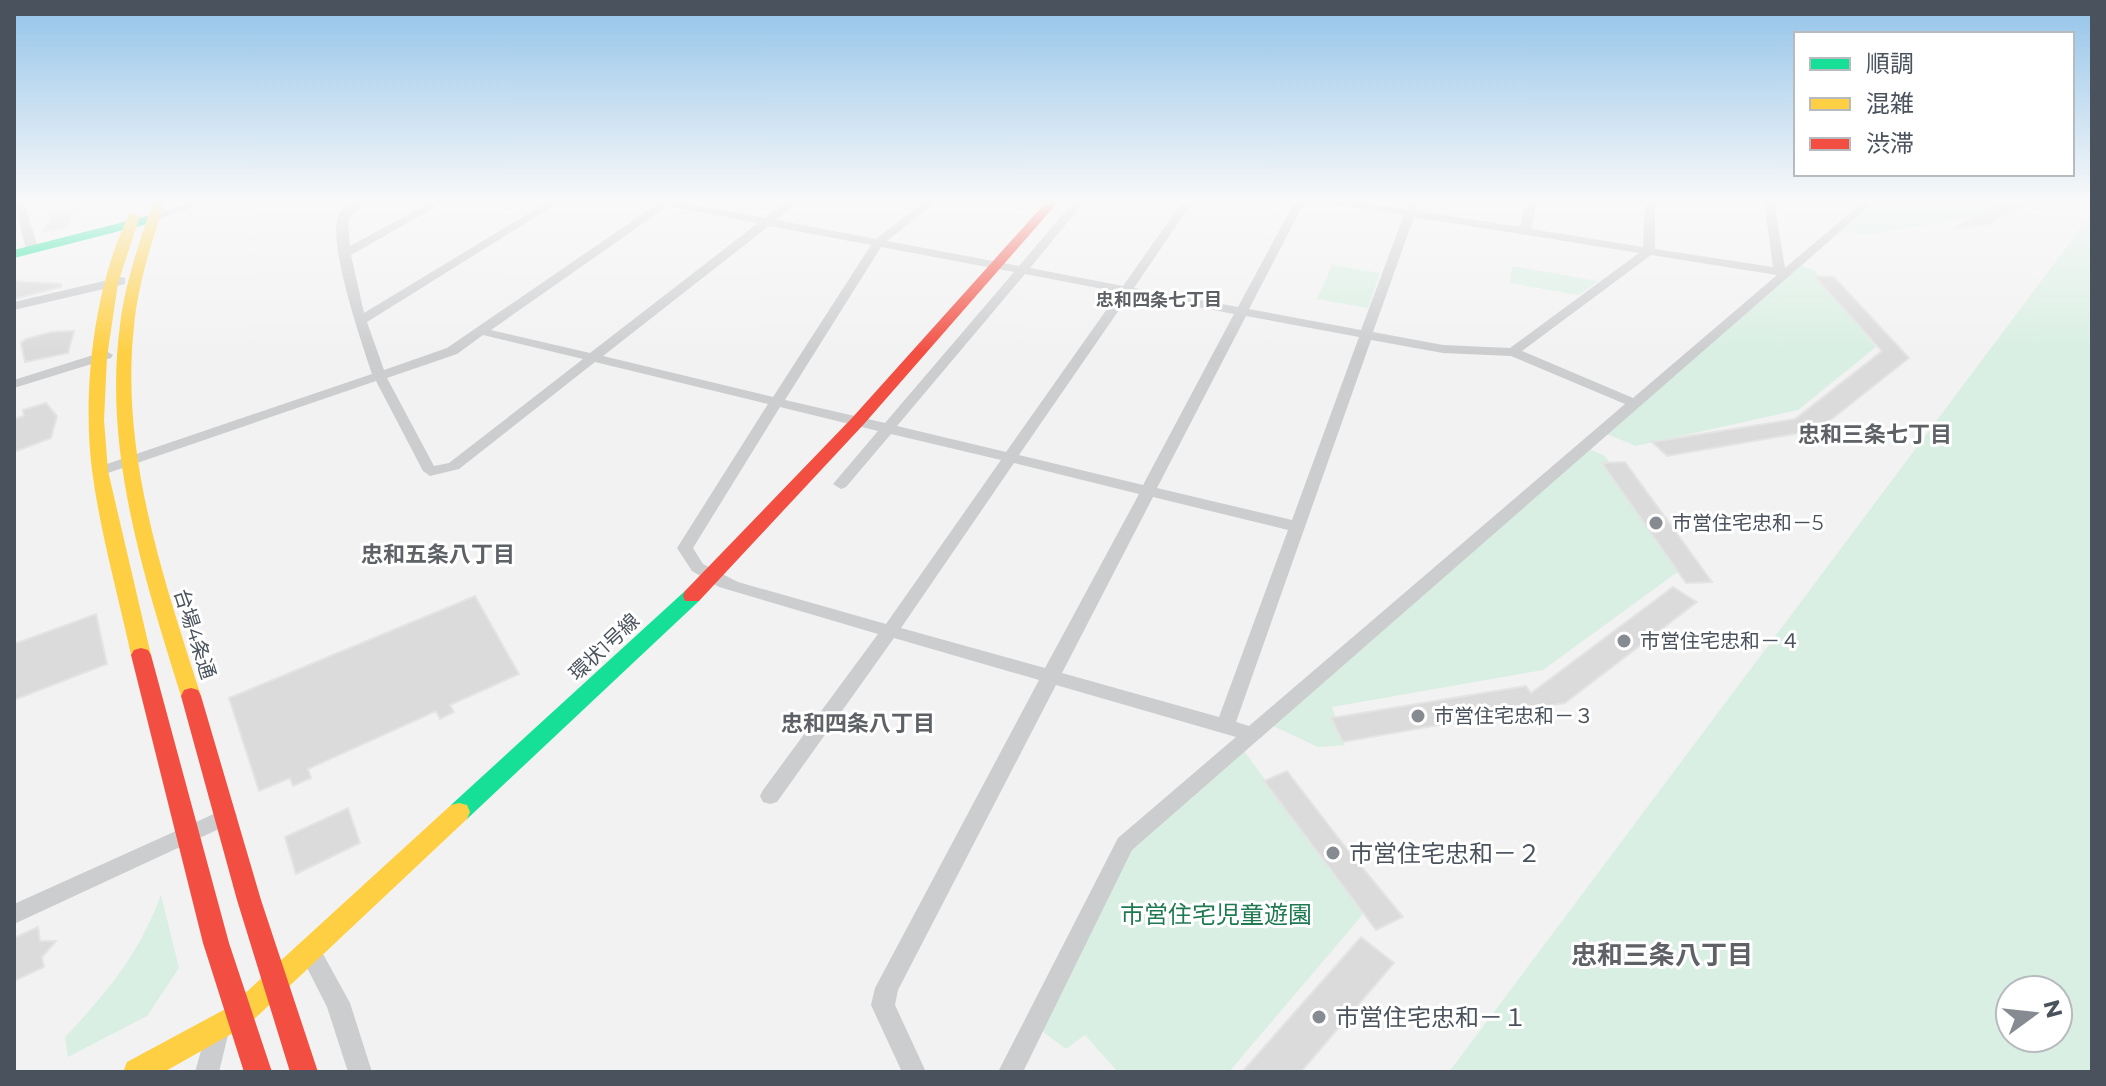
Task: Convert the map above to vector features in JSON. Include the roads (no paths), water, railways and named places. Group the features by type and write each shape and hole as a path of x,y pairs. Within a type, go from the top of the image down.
{"main road":[{"path":"121,252 111,283 100,357 96,420 100,471 143,663 216,943 258,1072"},
{"name":"台場4条通","path":"143,252 135,279 123,349 122,413 128,462 149,561 228,815 255,921 304,1072"},
{"name":"環状1号線","path":"137,1072 240,1015 710,577 858,421 1009,252"}],"street":[{"path":"349,252 345,254 360,321 380,377 430,471 454,466 728,252"},
{"path":"360,321 473,252"},
{"path":"100,471 452,351 594,252"},
{"path":"873,252 685,548 688,557 710,577 732,586 1252,734"},
{"path":"926,252 1443,349 1513,352 1636,404"},
{"path":"841,484 1037,252"},
{"path":"770,796 890,631 1153,252"},
{"path":"914,1072 883,1005 887,988 1048,676 1149,492 1274,252"},
{"path":"1225,728 1396,252"},
{"path":"1513,352 1648,252"},
{"path":"1653,252 1784,272"},
{"path":"1780,252 1784,272"},
{"path":"1010,1072 1125,844 1809,252"},
{"path":"14,306 135,279"},
{"path":"481,331 1298,527"},
{"path":"14,384 123,349"},
{"path":"14,914 228,815"},
{"path":"309,950 338,1003 360,1072"},
{"path":"207,1072 217,1030"}],"place":[{"name":"市営住宅忠和－5","path":"1656,523"},
{"name":"市営住宅忠和－４","path":"1624,641"},
{"name":"市営住宅忠和－３","path":"1418,716"},
{"name":"市営住宅忠和－２","path":"1333,853"},
{"name":"市営住宅忠和－１","path":"1319,1017"}],"district":[{"name":"忠和四条七丁目","path":"1159,300"},
{"name":"忠和三条七丁目","path":"1875,434"},
{"name":"忠和五条八丁目","path":"438,554"},
{"name":"忠和四条八丁目","path":"858,723"},
{"name":"忠和三条八丁目","path":"1662,955"}],"park label":[{"name":"市営住宅児童遊園","path":"1216,914"}]}
